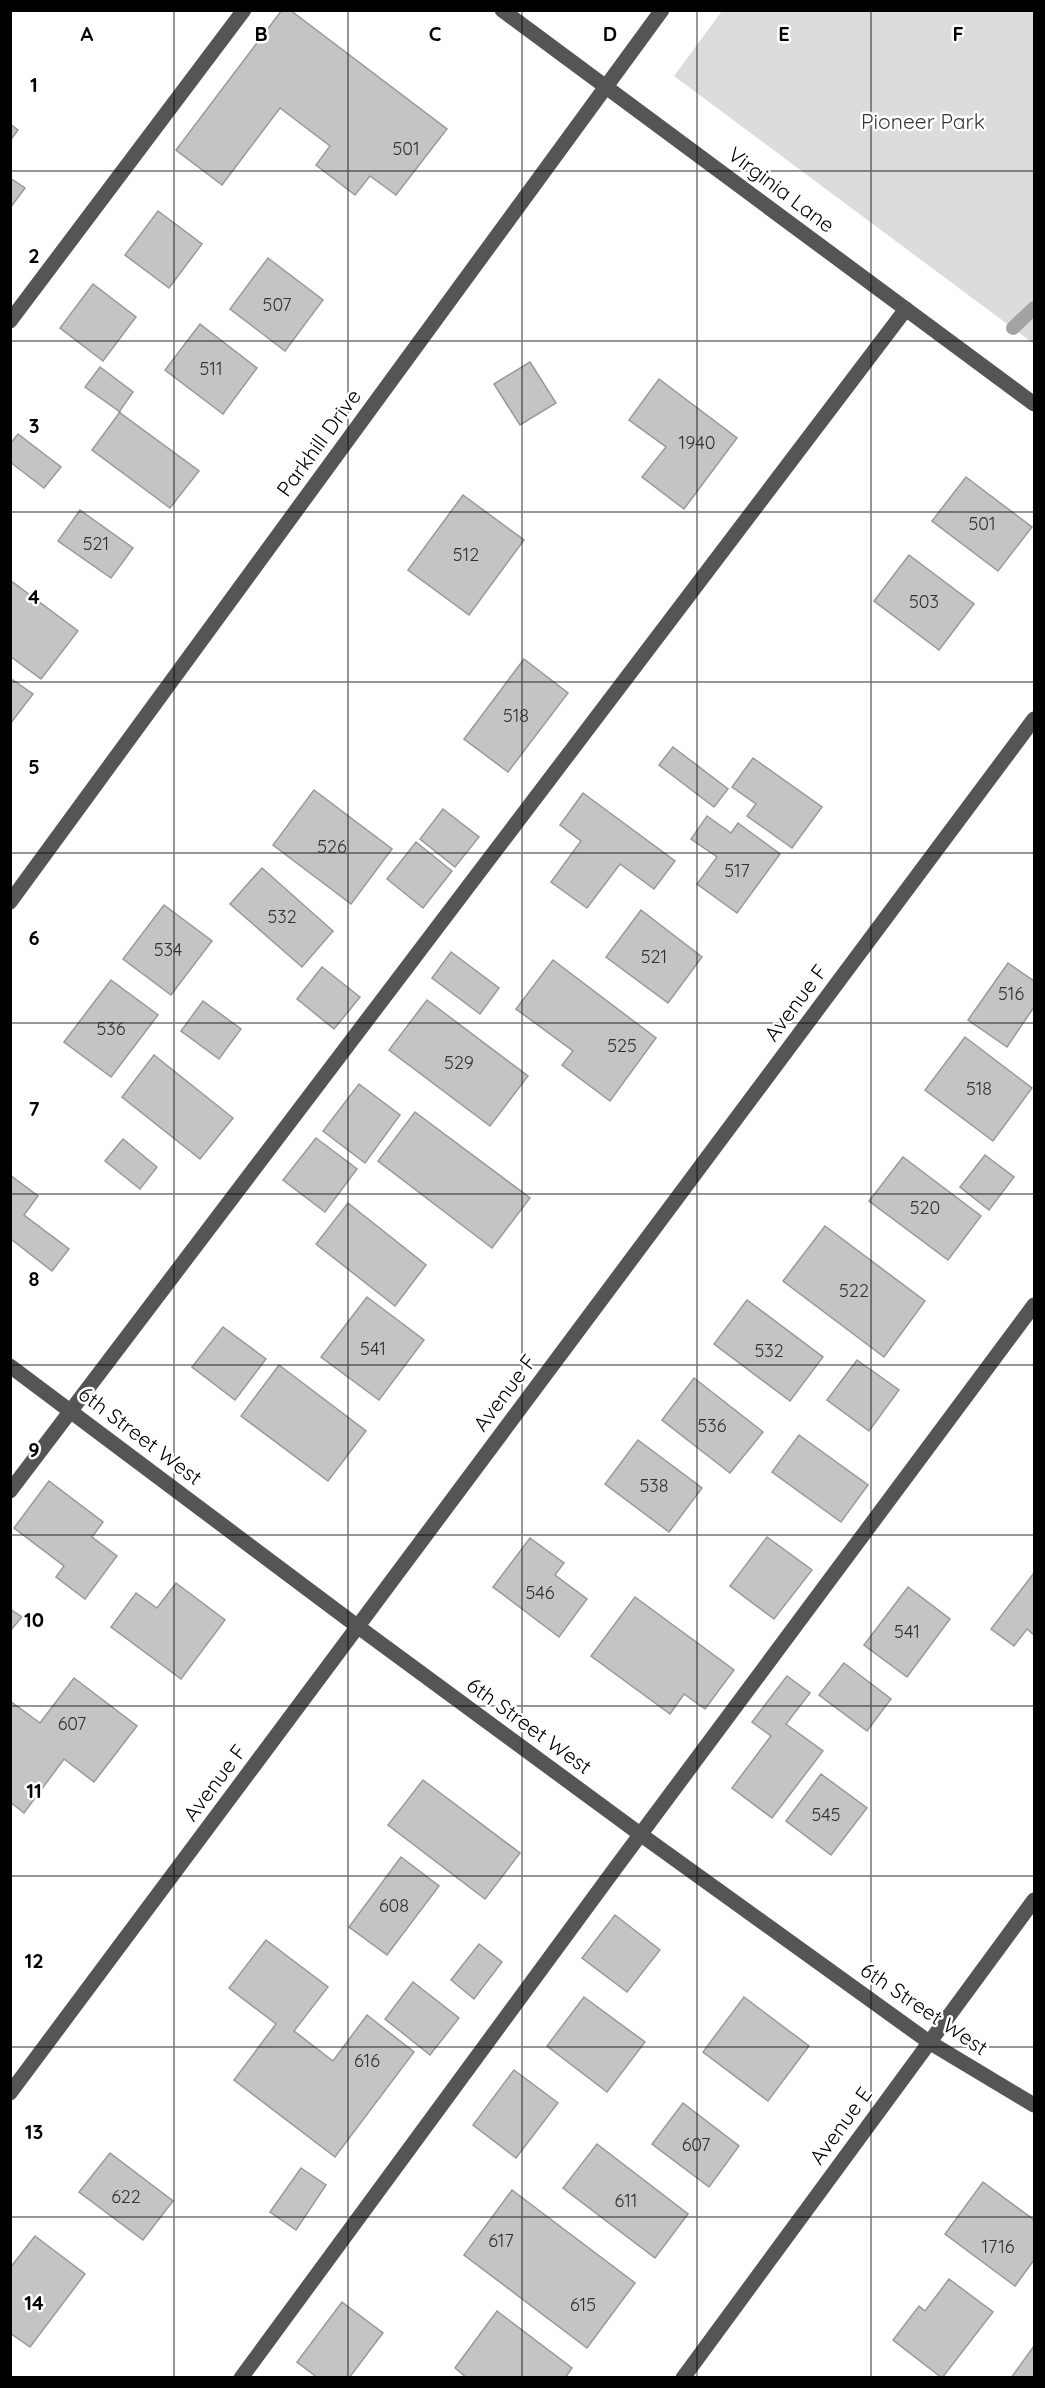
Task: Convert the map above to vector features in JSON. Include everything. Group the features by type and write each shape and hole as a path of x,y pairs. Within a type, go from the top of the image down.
{"street":[{"path":"10,321 244,10"},
{"name":"Virginia Lane","path":"502,10 1035,404"},
{"name":"Parkhill Drive","path":"10,902 662,10"},
{"path":"10,1491 906,309"},
{"name":"Avenue F","path":"10,2093 1035,719"},
{"path":"241,2378 640,1834 1035,1305"},
{"name":"6th Street West","path":"10,1366 640,1834 929,2042 1035,2105"},
{"name":"Avenue E","path":"684,2378 1035,1900"}],"green space":[{"name":"Pioneer Park","path":"722,11 1034,11 1034,344 674,76"}],"building":[{"path":"282,10 290,10 447,129 396,195 370,176 355,195 316,165 330,146 280,108 222,185 176,150"},
{"path":"10,124 18,130 10,141"},
{"path":"10,178 25,188 10,208"},
{"path":"158,211 202,244 169,288 125,255"},
{"path":"268,258 323,300 285,351 230,309"},
{"path":"93,284 136,317 103,361 60,328"},
{"path":"200,324 257,368 223,414 165,370"},
{"path":"530,362 556,403 520,425 494,384"},
{"path":"100,367 133,392 119,412 85,387"},
{"path":"659,379 737,438 684,509 642,477 666,447 629,420"},
{"path":"120,412 199,471 170,508 92,450"},
{"path":"18,434 61,467 44,488 10,462 10,444"},
{"path":"966,477 1032,527 998,571 932,521"},
{"path":"463,495 524,540 469,615 408,570"},
{"path":"80,510 133,548 111,578 58,541"},
{"path":"909,555 974,604 939,650 874,601"},
{"path":"10,580 78,631 41,679 10,656"},
{"path":"524,659 568,693 508,772 464,739"},
{"path":"10,678 33,694 10,724"},
{"path":"673,747 728,789 714,807 659,765"},
{"path":"753,758 822,807 792,848 747,816 756,804 732,787"},
{"path":"314,790 392,849 351,904 273,845"},
{"path":"583,793 675,861 654,889 620,864 587,908 551,882 581,841 560,825"},
{"path":"443,809 479,837 455,867 420,839"},
{"path":"707,816 731,833 738,823 780,854 737,913 697,884 717,857 691,839"},
{"path":"416,842 452,871 423,908 387,879"},
{"path":"262,868 333,931 302,967 230,904"},
{"path":"164,905 212,941 171,995 123,959"},
{"path":"641,910 702,957 668,1003 606,957"},
{"path":"451,952 499,988 480,1014 432,978"},
{"path":"553,960 656,1038 610,1101 562,1065 573,1051 516,1009"},
{"path":"1008,963 1034,981 1034,1007 1007,1047 968,1020"},
{"path":"322,967 360,997 334,1029 297,999"},
{"path":"111,980 158,1015 111,1077 64,1042"},
{"path":"427,1000 528,1076 490,1126 389,1050"},
{"path":"203,1001 241,1029 219,1059 181,1031"},
{"path":"965,1037 1032,1088 993,1141 925,1090"},
{"path":"154,1055 233,1118 200,1159 122,1097"},
{"path":"359,1084 400,1115 365,1163 323,1131"},
{"path":"415,1112 530,1198 492,1248 378,1161"},
{"path":"316,1138 357,1169 325,1212 283,1180"},
{"path":"123,1139 157,1167 140,1189 105,1161"},
{"path":"985,1155 1014,1177 989,1210 960,1187"},
{"path":"903,1157 981,1216 948,1260 869,1201"},
{"path":"10,1175 38,1196 24,1215 69,1249 52,1271 12,1240 10,1242"},
{"path":"348,1203 426,1265 395,1306 316,1244"},
{"path":"825,1226 925,1301 884,1357 783,1281"},
{"path":"367,1297 424,1340 379,1400 321,1357"},
{"path":"747,1300 823,1357 790,1401 714,1344"},
{"path":"223,1327 266,1359 235,1400 192,1367"},
{"path":"857,1360 899,1390 869,1431 827,1400"},
{"path":"279,1365 366,1431 328,1481 241,1416"},
{"path":"694,1378 763,1432 730,1473 662,1420"},
{"path":"799,1435 868,1485 841,1522 772,1472"},
{"path":"638,1440 702,1488 669,1532 605,1484"},
{"path":"49,1481 103,1522 92,1537 117,1556 85,1599 56,1577 64,1566 14,1528"},
{"path":"767,1537 812,1570 774,1619 730,1586"},
{"path":"530,1538 564,1563 555,1575 587,1599 559,1637 493,1587"},
{"path":"1034,1573 1034,1635 1027,1629 1014,1646 991,1629"},
{"path":"176,1583 225,1620 181,1679 111,1627 136,1593 157,1608"},
{"path":"908,1587 950,1619 907,1677 864,1645"},
{"path":"635,1597 734,1670 705,1709 684,1694 670,1714 591,1656"},
{"path":"10,1609 22,1617 10,1631"},
{"path":"844,1663 891,1699 867,1731 819,1695"},
{"path":"787,1676 810,1693 786,1724 823,1751 772,1818 732,1788 771,1736 752,1722"},
{"path":"74,1678 137,1726 94,1782 64,1759 24,1813 10,1802 10,1701 40,1723"},
{"path":"821,1774 867,1808 831,1855 786,1821"},
{"path":"423,1780 520,1853 485,1899 388,1825"},
{"path":"401,1857 439,1886 387,1955 349,1927"},
{"path":"615,1915 660,1950 627,1992 582,1958"},
{"path":"266,1940 328,1987 294,2031 333,2061 367,2015 414,2052 335,2157 234,2080 276,2024 229,1988"},
{"path":"479,1944 502,1962 474,1999 451,1980"},
{"path":"413,1982 459,2018 430,2055 385,2019"},
{"path":"584,1997 645,2042 607,2092 547,2046"},
{"path":"744,1997 809,2046 768,2101 703,2052"},
{"path":"514,2070 558,2103 516,2158 473,2125"},
{"path":"683,2103 739,2146 709,2187 652,2144"},
{"path":"597,2144 688,2214 655,2258 563,2188"},
{"path":"110,2153 173,2201 143,2240 79,2192"},
{"path":"301,2168 326,2185 296,2230 270,2212"},
{"path":"983,2182 1034,2220 1034,2260 1015,2286 945,2234"},
{"path":"512,2190 635,2283 587,2348 464,2255"},
{"path":"35,2236 85,2274 30,2347 10,2333 10,2268"},
{"path":"949,2279 993,2312 942,2378 893,2340 919,2306 925,2311"},
{"path":"342,2302 383,2333 349,2378 318,2378 297,2362"},
{"path":"497,2311 572,2368 565,2378 467,2378 455,2368"},
{"path":"1034,2346 1034,2378 1011,2378"}],"waterway":[{"path":"1013,328 1034,308"}]}
